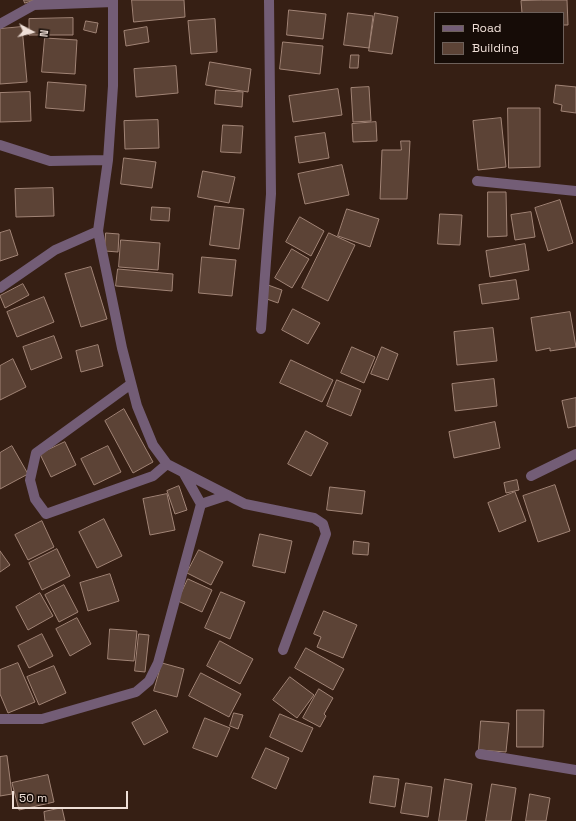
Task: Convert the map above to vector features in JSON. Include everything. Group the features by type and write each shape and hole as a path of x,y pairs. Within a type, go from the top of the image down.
{"street":[{"path":"261,330 271,194 269,0"},
{"path":"0,24 34,5 113,1 113,86 108,160 98,231 122,348 131,384 137,406 153,445 167,464 245,504 314,518 323,524 326,534 283,650"},
{"path":"0,145 50,161 108,160"},
{"path":"477,181 576,191"},
{"path":"0,288 56,250 98,231"},
{"path":"131,384 36,453 30,480 35,499 46,514 153,476 167,464"},
{"path":"531,476 576,454"},
{"path":"0,719 42,719 136,692 149,681 158,663 201,504 183,472"},
{"path":"201,504 228,496"},
{"path":"480,754 576,770"}],"building":[{"path":"24,0 35,0 25,3"},
{"path":"132,0 184,0 185,17 134,22"},
{"path":"567,0 568,25 564,25 564,12 522,12 521,1"},
{"path":"289,10 326,14 323,39 287,35"},
{"path":"348,13 373,16 369,48 344,45"},
{"path":"375,13 398,17 392,54 369,51"},
{"path":"73,18 73,35 29,35 29,19"},
{"path":"215,19 217,52 191,54 188,21"},
{"path":"86,21 98,23 96,33 84,30"},
{"path":"22,27 27,82 0,84 0,29"},
{"path":"147,27 149,42 126,46 124,31"},
{"path":"45,38 77,40 75,74 42,72"},
{"path":"283,42 323,46 320,74 280,69"},
{"path":"351,55 359,55 358,68 350,68"},
{"path":"210,62 251,69 248,92 206,85"},
{"path":"176,66 178,93 136,97 134,69"},
{"path":"48,82 86,85 84,111 46,108"},
{"path":"556,85 576,87 576,113 561,111 562,105 554,103"},
{"path":"369,87 371,121 353,122 351,88"},
{"path":"338,89 342,115 293,122 289,96"},
{"path":"216,90 243,92 242,107 215,104"},
{"path":"30,92 31,121 0,122 0,93"},
{"path":"508,108 540,108 540,167 509,168"},
{"path":"501,118 506,167 478,170 473,121"},
{"path":"158,120 159,148 125,149 124,121"},
{"path":"376,122 377,141 353,142 352,124"},
{"path":"223,125 243,126 241,153 221,152"},
{"path":"325,133 329,158 299,163 295,137"},
{"path":"401,141 410,141 407,199 380,199 382,150 401,150"},
{"path":"124,158 156,162 152,188 121,184"},
{"path":"342,165 349,195 305,204 298,174"},
{"path":"203,171 235,177 229,203 198,197"},
{"path":"53,188 54,216 16,217 15,189"},
{"path":"488,192 506,192 507,236 488,237"},
{"path":"560,200 573,243 548,251 535,208"},
{"path":"215,206 244,209 239,249 210,245"},
{"path":"152,207 170,208 169,221 151,220"},
{"path":"347,209 379,219 370,247 338,236"},
{"path":"531,212 535,237 515,240 511,215"},
{"path":"440,214 462,215 460,245 438,244"},
{"path":"300,217 324,231 311,256 286,242"},
{"path":"10,230 18,255 0,261 0,233"},
{"path":"106,233 119,234 118,252 105,251"},
{"path":"329,233 355,245 328,301 302,288"},
{"path":"121,240 160,243 158,270 119,267"},
{"path":"525,244 529,270 490,277 486,251"},
{"path":"292,249 309,259 292,288 275,278"},
{"path":"202,257 236,260 232,296 199,293"},
{"path":"91,267 107,319 81,327 65,274"},
{"path":"118,269 173,274 172,291 116,286"},
{"path":"516,280 519,299 482,304 479,285"},
{"path":"23,284 29,295 5,308 0,296"},
{"path":"268,285 282,290 278,303 264,298"},
{"path":"44,297 54,322 17,337 7,312"},
{"path":"293,309 320,323 308,344 282,330"},
{"path":"570,312 576,347 550,351 550,348 536,351 531,318"},
{"path":"493,328 497,361 457,365 454,332"},
{"path":"54,336 62,358 31,370 23,347"},
{"path":"98,345 103,366 81,372 76,351"},
{"path":"352,347 375,357 364,383 341,373"},
{"path":"382,347 398,354 388,380 371,374"},
{"path":"13,359 26,387 0,400 0,366"},
{"path":"291,360 333,380 322,402 280,383"},
{"path":"494,379 497,406 455,411 452,384"},
{"path":"337,380 361,390 351,416 327,406"},
{"path":"576,398 576,426 568,428 562,401"},
{"path":"124,409 153,462 133,473 105,421"},
{"path":"495,422 500,448 454,458 449,432"},
{"path":"306,431 328,443 311,476 288,464"},
{"path":"65,442 76,465 51,477 40,454"},
{"path":"12,446 28,474 0,489 0,453"},
{"path":"108,446 121,472 94,485 81,459"},
{"path":"517,480 519,490 506,493 504,483"},
{"path":"555,485 570,531 538,542 523,496"},
{"path":"179,486 187,510 175,514 167,491"},
{"path":"330,487 365,491 362,514 327,510"},
{"path":"515,492 526,521 499,532 488,503"},
{"path":"167,494 175,530 150,535 143,499"},
{"path":"104,519 122,556 97,568 79,532"},
{"path":"42,521 54,547 28,560 15,535"},
{"path":"260,534 292,541 285,573 253,566"},
{"path":"354,541 369,543 368,555 353,554"},
{"path":"57,549 70,576 42,590 29,563"},
{"path":"199,550 223,562 211,585 187,573"},
{"path":"0,551 10,565 0,572"},
{"path":"110,574 119,601 88,611 80,583"},
{"path":"188,579 212,590 202,612 178,601"},
{"path":"64,585 78,612 59,622 45,595"},
{"path":"221,592 245,602 230,639 205,628"},
{"path":"40,593 53,616 28,630 16,607"},
{"path":"324,611 357,625 343,658 317,647 321,637 314,634"},
{"path":"77,618 91,644 70,656 56,629"},
{"path":"110,629 137,631 134,661 108,659"},
{"path":"42,634 53,656 29,668 18,646"},
{"path":"139,634 149,635 145,672 135,671"},
{"path":"220,641 253,659 240,684 207,666"},
{"path":"306,648 344,669 333,690 295,668"},
{"path":"18,663 35,702 8,713 0,694 0,670"},
{"path":"162,663 184,669 177,697 154,691"},
{"path":"54,666 66,693 39,705 27,677"},
{"path":"201,673 241,694 229,717 189,696"},
{"path":"290,677 314,695 297,718 273,700"},
{"path":"319,689 333,698 324,714 326,716 320,727 303,718"},
{"path":"156,710 168,732 144,745 132,723"},
{"path":"517,710 544,710 543,747 517,747"},
{"path":"234,713 243,715 238,729 230,726"},
{"path":"280,714 313,728 302,752 270,737"},
{"path":"205,718 230,728 217,757 193,748"},
{"path":"481,721 509,723 506,752 479,750"},
{"path":"266,748 289,758 276,789 252,778"},
{"path":"7,756 12,794 0,796 0,757"},
{"path":"48,775 54,802 19,810 12,783"},
{"path":"374,776 399,779 395,807 370,803"},
{"path":"445,779 472,784 466,821 439,821"},
{"path":"406,783 432,787 428,817 401,813"},
{"path":"492,784 516,788 511,821 486,821"},
{"path":"530,794 550,798 546,821 526,821"},
{"path":"62,808 65,821 45,821 44,812"}]}
